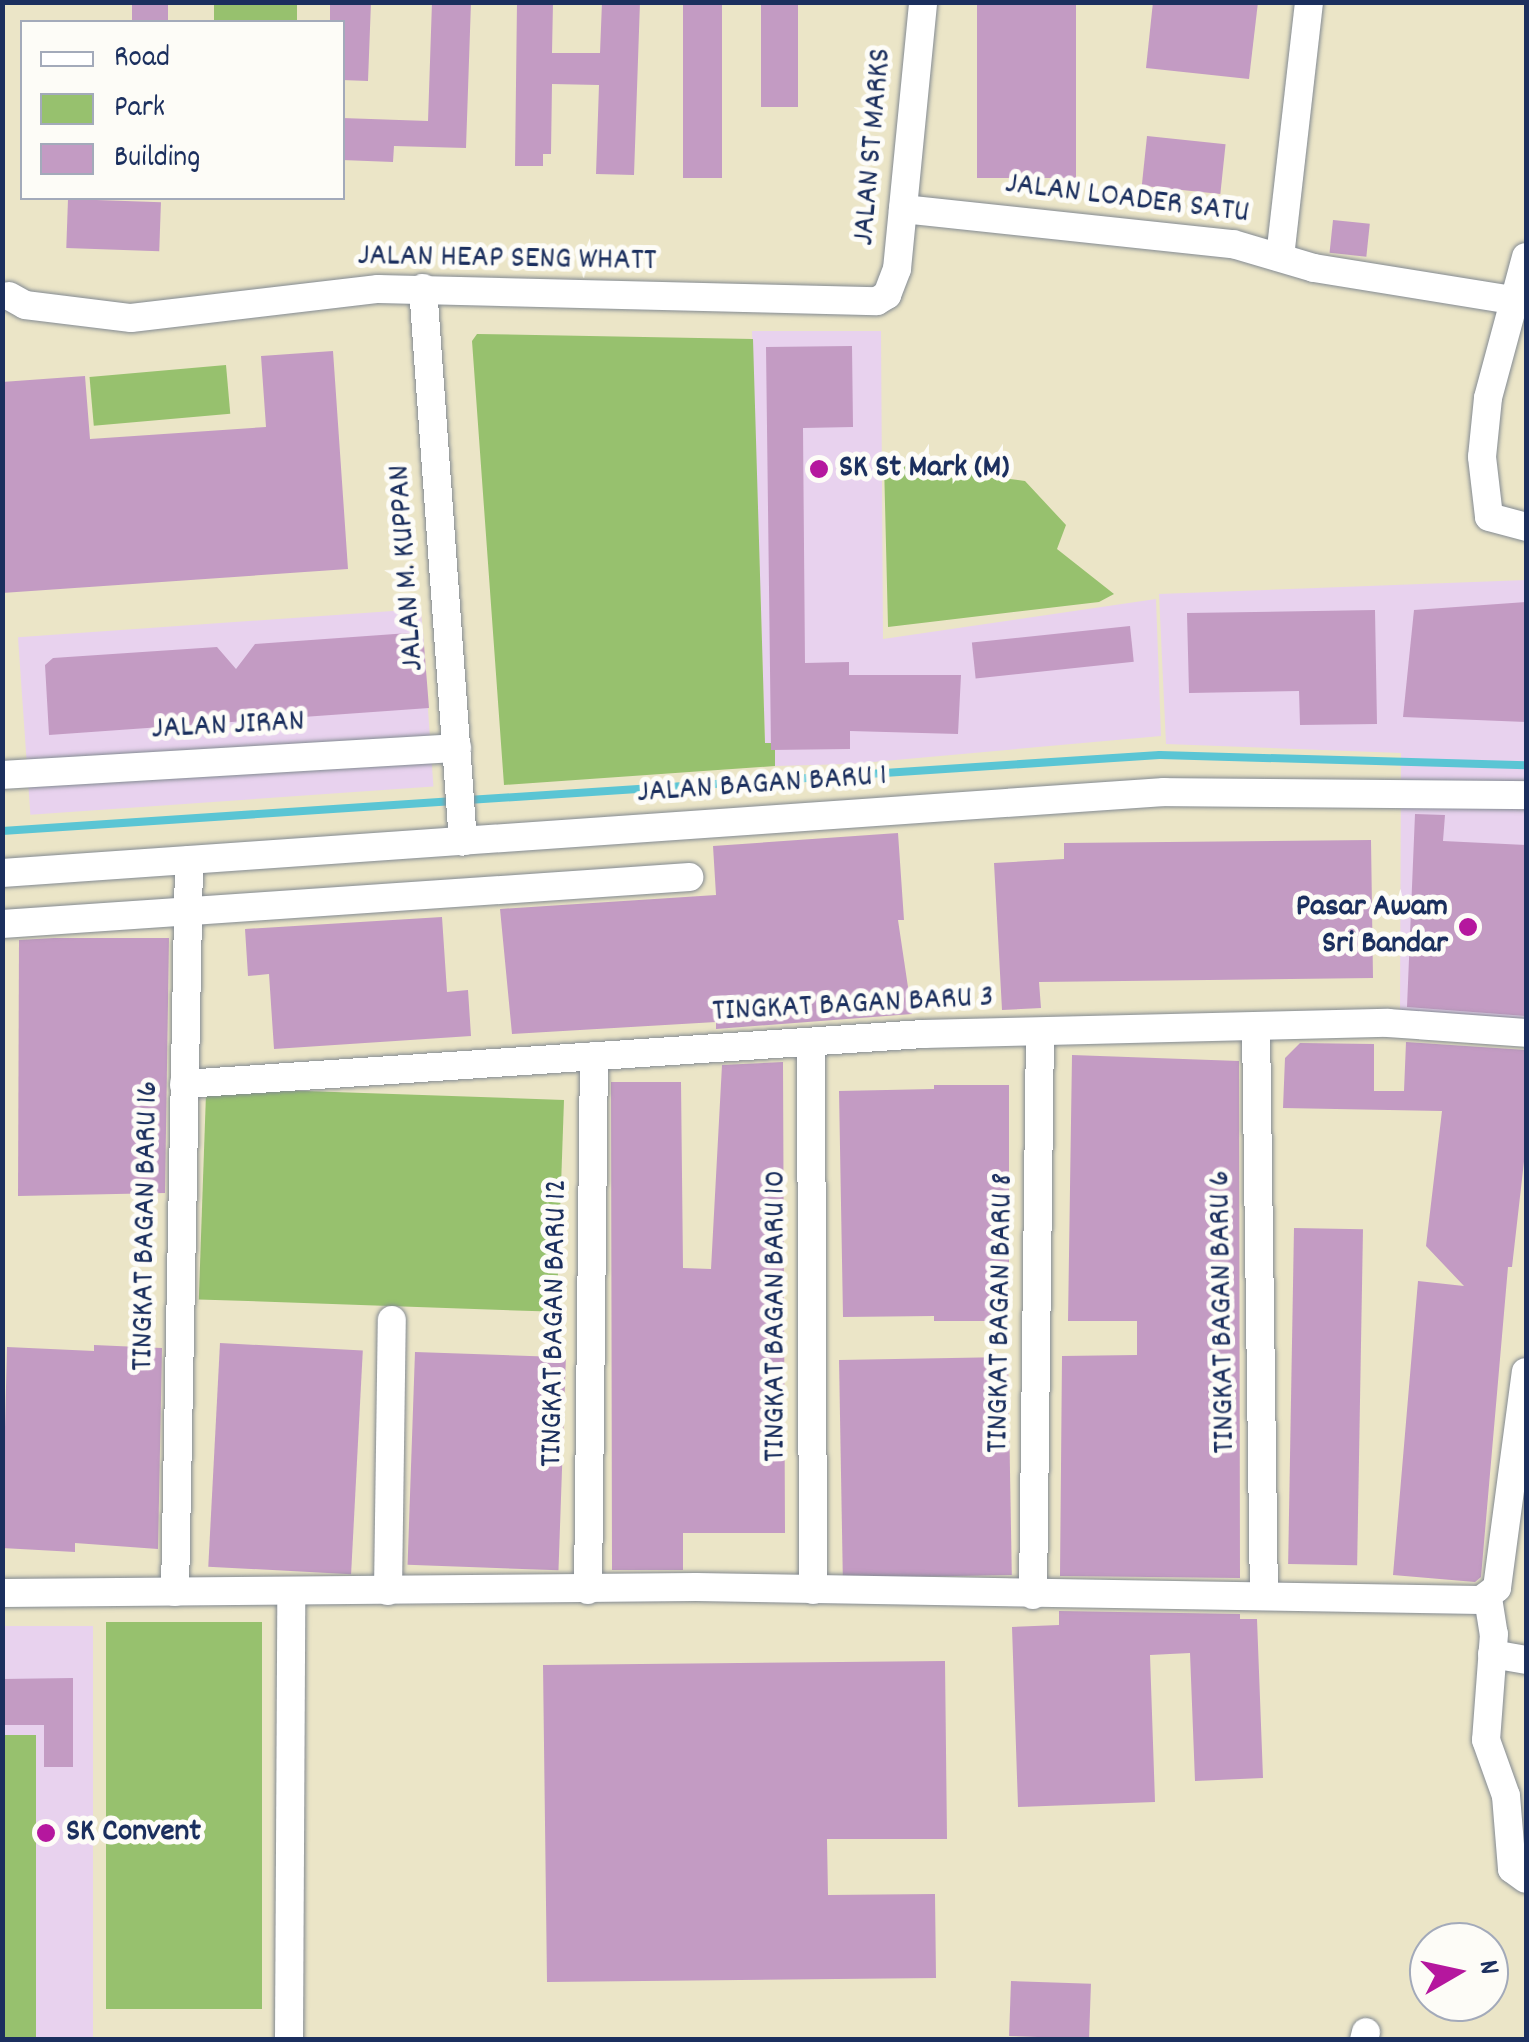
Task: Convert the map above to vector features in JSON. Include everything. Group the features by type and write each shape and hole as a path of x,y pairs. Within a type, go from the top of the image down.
{"street":[{"name":"JALAN ST MARKS","path":"887,295 897,270 923,2"},
{"path":"1280,256 1309,2"},
{"name":"JALAN LOADER SATU","path":"903,210 1233,244 1314,268 1517,300"},
{"path":"1526,257 1488,398 1482,457 1489,517 1526,527"},
{"name":"JALAN M. KUPPAN","path":"423,288 464,842"},
{"name":"JALAN HEAP SENG WHATT","path":"10,296 24,306 131,318 378,289 865,304 887,295"},
{"name":"JALAN JIRAN","path":"2,776 457,748"},
{"name":"JALAN BAGAN BARU 1","path":"2,873 1164,792 1526,794"},
{"name":"TINGKAT BAGAN BARU 16","path":"175,1592 188,860"},
{"path":"2,924 689,876"},
{"name":"TINGKAT BAGAN BARU 3","path":"184,1084 811,1042 1040,1032 1388,1023 1526,1034"},
{"name":"TINGKAT BAGAN BARU 6","path":"1256,1026 1264,1596"},
{"name":"TINGKAT BAGAN BARU 8","path":"1034,1594 1040,1032"},
{"name":"TINGKAT BAGAN BARU 10","path":"811,1042 814,1590"},
{"name":"TINGKAT BAGAN BARU 12","path":"588,1590 594,1056"},
{"path":"388,1592 392,1320"},
{"path":"1526,1372 1490,1596 1492,1654 1486,1740 1506,1796 1512,1869 1526,1879"},
{"path":"2,1594 814,1590 1490,1596"},
{"path":"289,2040 291,1592"},
{"path":"1492,1654 1526,1660"}],"shaded area":[{"name":"SK St Mark (M)","path":"752,331 881,331 883,639 1156,599 1161,736 851,764 775,766 775,743 765,744"},
{"path":"1526,580 1526,1022 1400,1014 1401,753 1166,744 1159,594"},
{"path":"421,609 433,787 30,815 18,637"},
{"name":"SK Convent","path":"2,1626 93,1626 93,2039 2,2039"}],"green space":[{"path":"214,3 297,3 297,20 214,20"},
{"path":"477,334 753,339 765,743 775,743 775,766 504,785 472,341"},
{"path":"226,365 230,414 94,426 90,377"},
{"path":"884,463 1025,481 1066,525 1057,549 1114,594 1099,602 888,627"},
{"path":"206,1088 564,1100 557,1312 199,1299"},
{"path":"106,1622 262,1622 262,2009 106,2009"},
{"path":"3,1735 36,1735 36,2039 3,2039"}],"building":[{"path":"132,2 168,2 168,20 132,20"},
{"path":"330,2 371,2 368,81 345,80 345,20 330,20"},
{"path":"432,2 471,2 466,148 394,146 393,162 345,160 345,118 428,121"},
{"path":"517,2 553,2 552,53 600,53 602,2 640,2 634,175 596,174 599,85 552,84 551,154 543,154 543,166 515,166"},
{"path":"683,2 722,2 722,178 683,178"},
{"path":"761,2 798,2 798,107 761,107"},
{"path":"977,2 1076,2 1076,178 977,178"},
{"path":"1153,2 1258,2 1249,79 1146,68"},
{"path":"1147,136 1226,144 1220,194 1142,186"},
{"path":"68,200 161,202 159,251 66,248"},
{"path":"1333,220 1370,224 1366,257 1330,253"},
{"path":"852,346 853,427 803,428 805,663 849,662 849,675 961,675 958,734 850,731 850,749 771,750 766,347"},
{"path":"333,351 348,569 2,593 2,382 85,376 90,439 266,427 261,356"},
{"path":"1526,602 1526,722 1403,717 1414,610"},
{"path":"1375,610 1377,724 1300,725 1299,691 1189,693 1187,613"},
{"path":"1130,626 1134,662 976,678 972,643"},
{"path":"423,632 429,708 49,735 45,665 53,658 217,647 236,669 255,644"},
{"name":"Pasar Awam Sri Bandar","path":"1415,814 1445,815 1443,841 1526,845 1526,1016 1407,1007"},
{"path":"898,833 904,920 898,920 912,1014 716,1029 716,1022 512,1034 500,909 716,895 713,846"},
{"path":"1371,840 1373,978 1039,982 1041,1008 1002,1010 994,863 1064,859 1064,843"},
{"path":"442,917 447,992 468,990 471,1036 274,1049 269,974 248,976 245,929"},
{"path":"169,938 165,1193 18,1196 19,940"},
{"path":"1406,1042 1526,1050 1526,1144 1512,1267 1508,1267 1481,1577 1475,1582 1393,1575 1418,1281 1464,1286 1426,1246 1442,1111 1283,1108 1285,1058 1300,1043 1374,1044 1374,1091 1404,1091"},
{"path":"1072,1055 1239,1061 1240,1578 1060,1576 1062,1356 1137,1355 1137,1321 1068,1321"},
{"path":"783,1062 785,1533 683,1533 683,1570 612,1570 611,1082 681,1082 683,1268 711,1269 722,1065"},
{"path":"934,1085 1009,1085 1009,1321 934,1321 934,1316 843,1317 839,1091 934,1089"},
{"path":"1294,1228 1363,1229 1357,1565 1288,1564"},
{"path":"220,1343 363,1350 351,1574 208,1567"},
{"path":"94,1345 162,1348 158,1549 75,1543 75,1552 2,1548 7,1347 94,1351"},
{"path":"415,1352 566,1357 558,1570 408,1565"},
{"path":"1008,1357 1012,1575 843,1578 839,1360"},
{"path":"1059,1611 1240,1614 1240,1619 1257,1619 1263,1778 1195,1781 1190,1653 1150,1655 1155,1802 1018,1807 1012,1627 1059,1625"},
{"path":"945,1661 947,1839 827,1839 828,1895 935,1894 936,1978 547,1982 543,1665"},
{"path":"73,1678 73,1767 44,1767 44,1725 2,1725 2,1679"},
{"path":"1011,1981 1091,1984 1089,2039 1009,2036"}],"waterway":[{"path":"468,800 1160,755 1526,765"},
{"path":"2,831 454,801"}],"place":[{"name":"SK St Mark (M)","path":"819,469"},
{"name":"Pasar Awam Sri Bandar","path":"1468,927"},
{"name":"SK Convent","path":"46,1833"}]}
